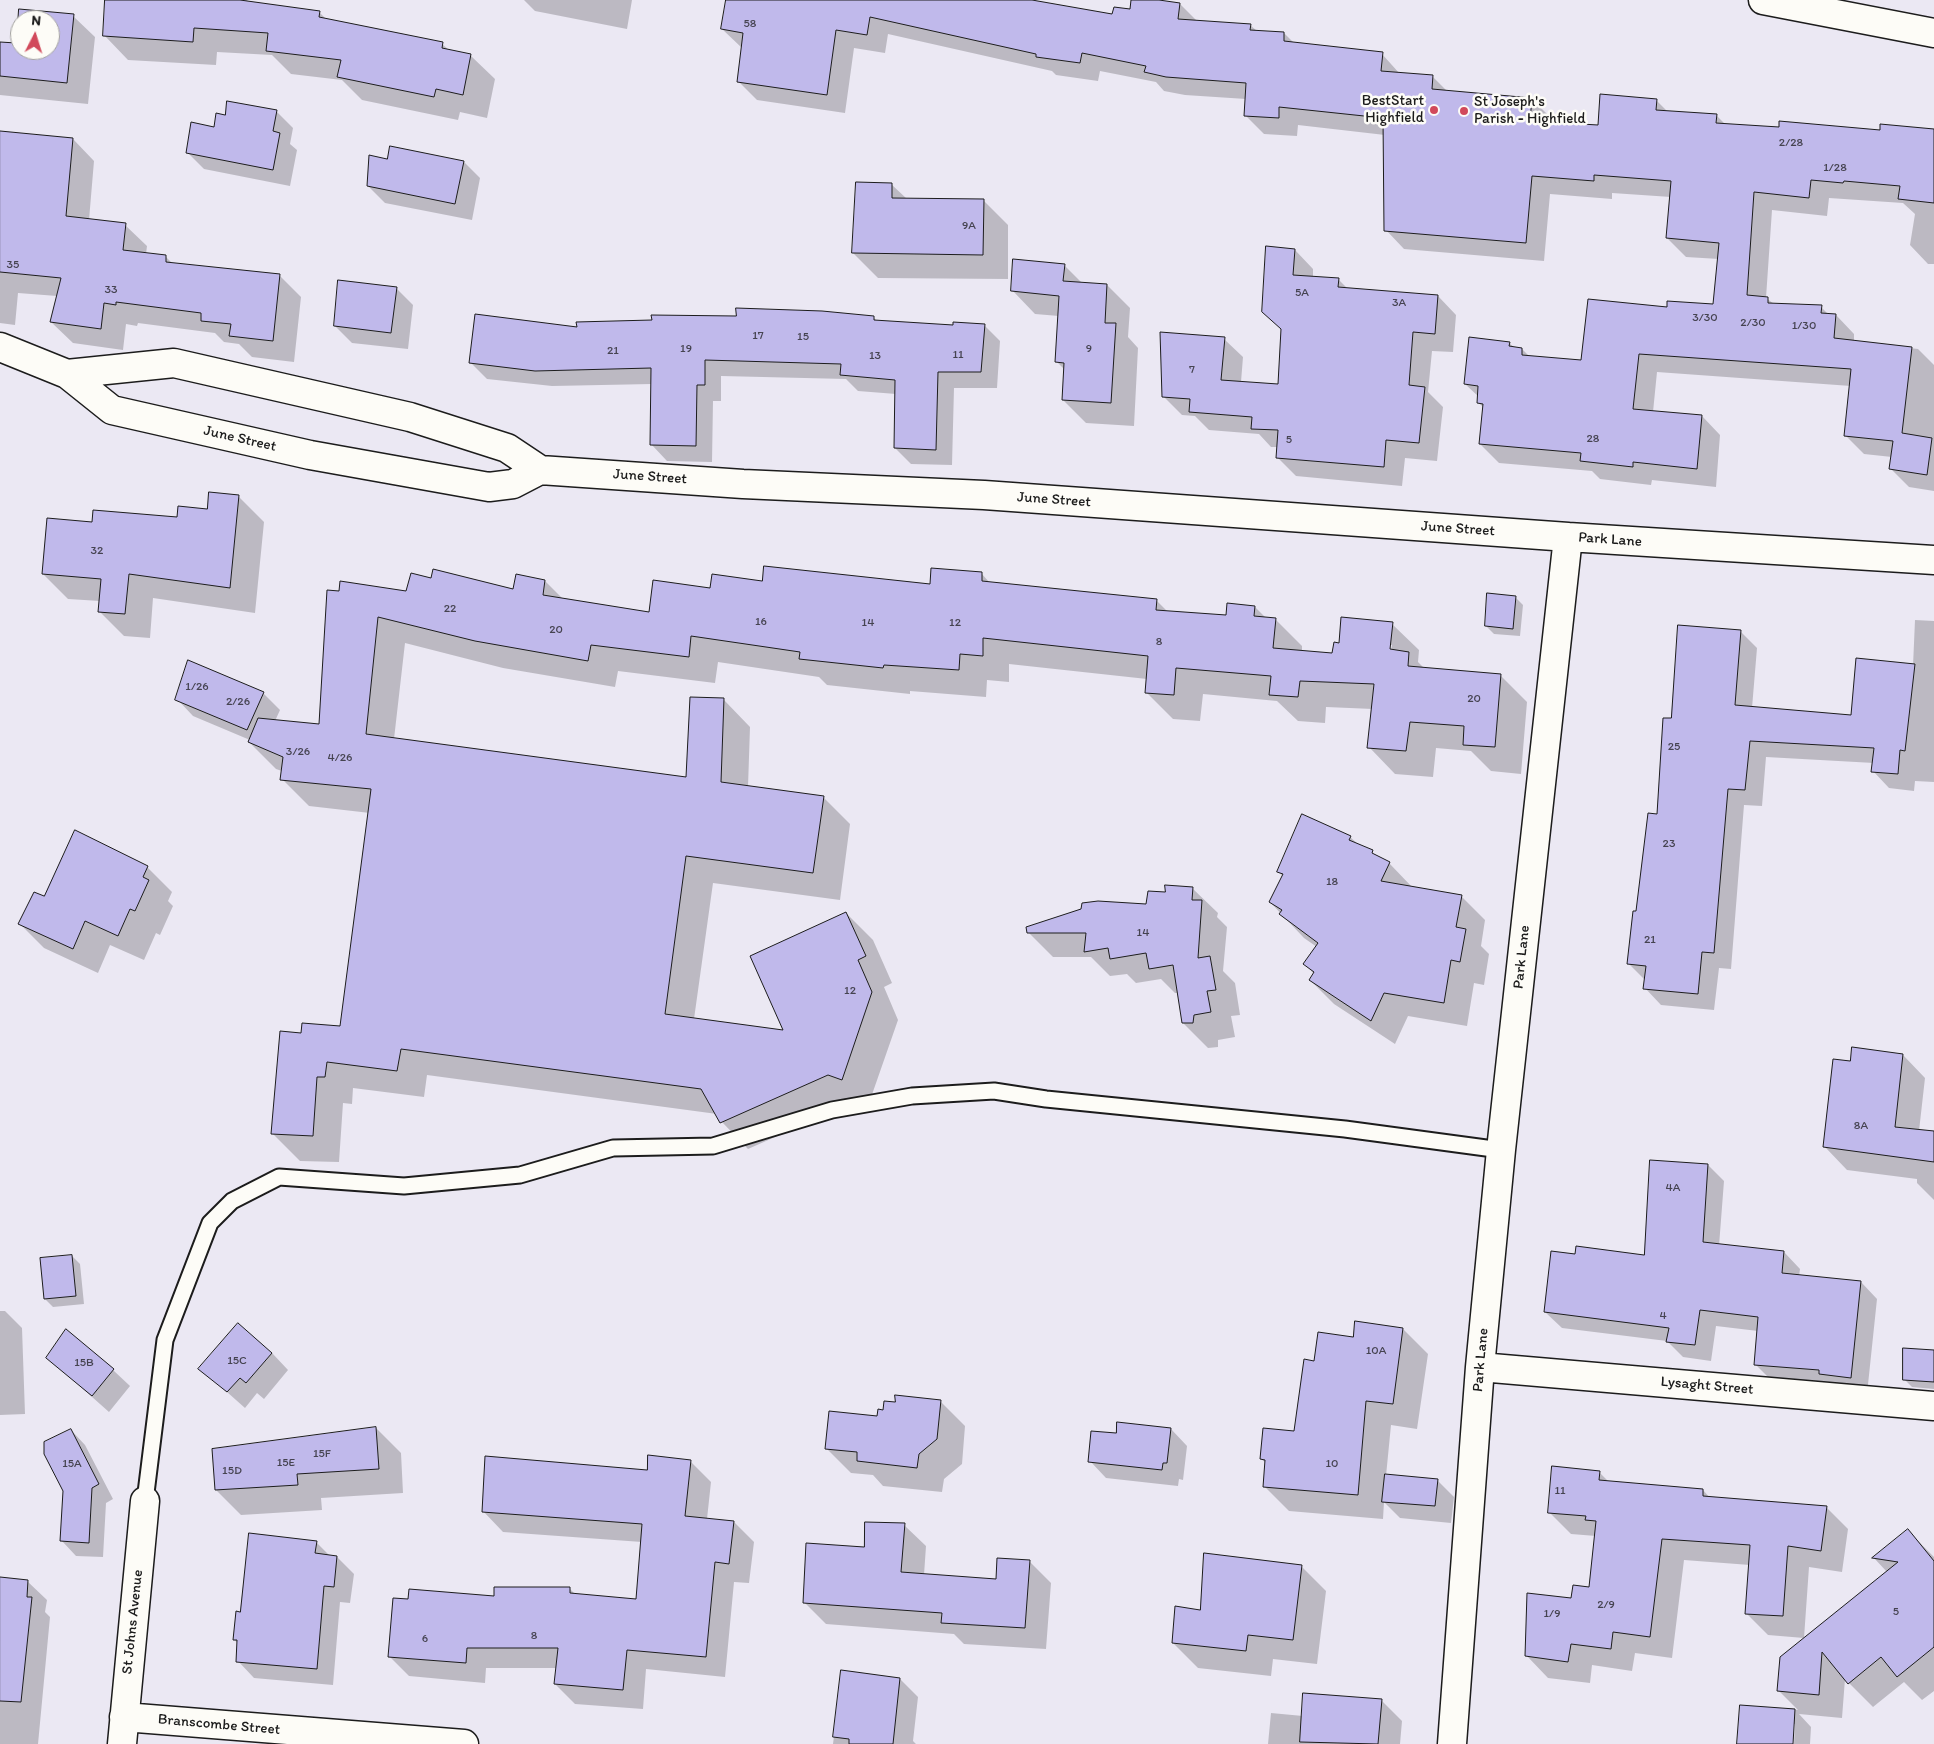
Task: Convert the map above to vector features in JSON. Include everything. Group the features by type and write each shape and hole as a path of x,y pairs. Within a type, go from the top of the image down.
{"street":[{"path":"1764,0 1934,33"},
{"name":"June Street","path":"0,347 67,374 112,410 310,455 489,487 513,484 540,470"},
{"name":"June Street","path":"67,374 174,363 410,417 507,448 540,470 743,484 984,495 1568,537"},
{"name":"Park Lane","path":"1452,1744 1480,1367 1501,1150 1568,537 1934,560"},
{"name":"Lysaght Street","path":"1480,1367 1934,1406"},
{"name":"St Johns Avenue","path":"122,1744 145,1501"},
{"name":"Branscombe Street","path":"124,1717 464,1744"}],"lane":[{"path":"145,1501 166,1340 210,1222 232,1201 279,1177 404,1186 520,1175 613,1148 713,1146 832,1110 912,1096 994,1091 1046,1099 1345,1129 1501,1150"}],"building":[{"path":"105,0 240,0 320,11 319,17 443,42 442,48 471,54 463,95 436,89 434,97 337,77 341,60 266,51 268,33 194,28 193,42 103,36"},
{"path":"726,0 1032,0 1112,14 1114,7 1130,9 1131,0 1159,0 1180,3 1178,19 1251,24 1250,30 1284,32 1284,41 1383,52 1381,71 1433,75 1432,89 1532,98 1530,121 1598,125 1600,94 1657,99 1656,110 1717,114 1716,123 1779,127 1779,121 1880,130 1880,124 1934,129 1934,203 1898,199 1900,186 1844,181 1843,183 1811,180 1809,198 1754,192 1747,295 1768,297 1768,303 1822,305 1821,313 1836,314 1834,338 1912,347 1902,433 1932,438 1927,475 1889,469 1893,441 1844,436 1851,369 1639,354 1633,409 1702,415 1697,469 1633,462 1633,467 1580,461 1581,453 1479,444 1483,404 1477,403 1478,386 1464,384 1469,337 1510,342 1509,346 1522,348 1522,355 1581,360 1588,299 1667,307 1667,301 1713,304 1719,243 1666,238 1671,181 1594,175 1594,181 1532,176 1526,243 1384,231 1383,118 1279,107 1279,118 1244,116 1246,83 1166,77 1144,72 1146,66 1082,53 1080,63 1036,57 1036,54 870,17 867,35 836,30 827,95 737,82 743,33 721,29"},
{"path":"60,13 74,14 67,83 0,76 0,42 10,43 10,60 60,60"},
{"path":"227,101 277,110 273,131 280,133 273,170 186,153 191,122 214,127 216,113 225,115"},
{"path":"0,131 73,138 66,216 126,223 123,250 166,255 166,262 280,274 273,341 229,336 231,324 201,321 201,313 116,302 116,305 104,303 101,329 50,322 61,278 0,272"},
{"path":"390,146 464,161 455,204 367,186 369,155 387,159"},
{"path":"856,182 892,183 892,198 984,199 983,255 852,253"},
{"path":"1266,246 1295,249 1293,275 1339,278 1338,287 1438,295 1435,334 1413,332 1409,385 1425,387 1419,443 1386,440 1384,467 1276,458 1278,430 1251,429 1252,417 1189,412 1190,399 1162,397 1160,332 1225,337 1221,380 1278,384 1281,329 1262,312"},
{"path":"1013,259 1065,264 1063,281 1107,284 1105,323 1116,323 1111,403 1062,400 1064,363 1055,362 1059,296 1011,291"},
{"path":"338,280 397,287 391,333 334,326"},
{"path":"736,308 822,311 874,316 874,320 953,325 953,322 985,324 981,372 938,372 936,450 894,448 895,380 840,375 841,364 705,360 705,385 697,385 696,446 650,445 651,368 535,371 469,363 475,314 577,327 576,322 652,320 651,315 736,316"},
{"path":"209,492 239,495 230,588 129,574 125,614 98,612 101,579 42,574 47,518 92,522 93,510 177,517 178,506 207,509"},
{"path":"764,566 930,584 931,568 982,572 982,581 1157,599 1156,610 1226,615 1227,603 1255,606 1254,616 1276,618 1273,648 1332,653 1334,642 1339,643 1341,617 1393,622 1390,649 1409,652 1408,666 1501,674 1495,747 1463,745 1464,726 1410,722 1406,751 1367,748 1374,684 1300,681 1298,697 1269,695 1271,676 1176,668 1174,695 1145,693 1148,656 983,638 983,656 960,654 959,670 884,665 883,668 799,659 800,652 691,636 689,657 591,645 588,661 475,641 378,617 366,734 686,777 690,697 724,698 721,782 824,796 813,873 686,856 665,1014 783,1030 750,956 846,912 866,956 858,960 872,992 842,1080 828,1075 720,1123 701,1089 401,1049 397,1071 327,1062 325,1077 317,1077 313,1136 271,1134 280,1031 301,1033 302,1023 340,1026 371,789 280,780 283,757 248,742 258,718 319,724 327,590 339,591 340,581 406,591 411,573 431,578 433,569 513,589 516,574 545,580 543,595 649,612 653,580 710,588 712,574 762,581"},
{"path":"1487,593 1516,596 1513,629 1485,626"},
{"path":"1678,625 1741,630 1735,705 1851,715 1856,658 1915,664 1905,751 1900,750 1898,774 1871,772 1874,748 1750,741 1745,790 1728,789 1714,953 1702,952 1698,994 1643,989 1646,966 1627,964 1633,911 1636,911 1648,813 1657,814 1663,718 1671,718"},
{"path":"188,660 264,692 247,730 175,700"},
{"path":"1302,814 1351,836 1349,840 1373,850 1372,853 1390,862 1381,881 1462,895 1456,927 1466,929 1460,962 1451,960 1444,1003 1384,993 1371,1021 1309,980 1314,972 1303,964 1318,943 1279,914 1282,910 1269,902 1283,874 1277,872"},
{"path":"75,830 148,866 143,877 149,880 135,911 130,909 118,936 85,921 73,949 18,924 34,892 44,896"},
{"path":"1165,885 1193,887 1192,900 1202,900 1198,958 1210,956 1216,990 1207,991 1211,1012 1194,1015 1193,1023 1182,1023 1173,965 1149,969 1146,953 1110,959 1108,948 1084,952 1086,933 1027,933 1026,927 1081,909 1082,903 1098,901 1146,904 1148,891 1165,892"},
{"path":"1852,1047 1903,1054 1895,1127 1934,1131 1934,1162 1823,1147 1833,1059 1850,1061"},
{"path":"1650,1160 1708,1164 1703,1242 1784,1251 1782,1273 1861,1281 1851,1378 1819,1374 1819,1370 1754,1365 1758,1317 1700,1310 1695,1345 1666,1342 1669,1328 1544,1312 1551,1251 1575,1254 1576,1246 1644,1255"},
{"path":"72,1255 76,1296 44,1299 40,1258"},
{"path":"1355,1321 1403,1328 1393,1404 1366,1401 1358,1495 1263,1487 1265,1460 1260,1459 1263,1428 1294,1431 1304,1359 1314,1361 1318,1332 1353,1337"},
{"path":"238,1323 272,1353 246,1383 240,1378 227,1392 198,1369"},
{"path":"66,1329 114,1369 92,1396 46,1358"},
{"path":"1903,1348 1934,1350 1934,1382 1903,1380"},
{"path":"895,1395 941,1400 937,1439 919,1454 917,1468 857,1461 857,1452 825,1449 829,1411 877,1416 878,1409 883,1410 884,1401 895,1402"},
{"path":"1117,1422 1171,1428 1167,1463 1163,1463 1162,1470 1088,1462 1091,1431 1116,1433"},
{"path":"376,1427 379,1469 297,1474 298,1485 215,1490 212,1449"},
{"path":"71,1429 99,1484 92,1488 89,1543 60,1541 63,1491 44,1454 44,1442"},
{"path":"648,1455 691,1460 685,1516 734,1521 729,1564 715,1562 706,1657 627,1650 623,1690 554,1684 558,1648 467,1648 466,1663 388,1657 393,1598 408,1599 409,1589 494,1596 494,1587 570,1587 570,1593 636,1599 642,1524 482,1512 485,1456 647,1470"},
{"path":"1552,1466 1600,1471 1599,1480 1703,1489 1703,1496 1827,1506 1821,1551 1788,1546 1783,1616 1745,1614 1750,1545 1662,1539 1650,1637 1613,1632 1611,1649 1571,1644 1568,1662 1525,1656 1527,1593 1571,1598 1573,1585 1589,1587 1596,1521 1585,1520 1586,1516 1548,1513"},
{"path":"1385,1474 1438,1479 1435,1506 1382,1502"},
{"path":"865,1522 905,1523 901,1572 996,1579 997,1558 1030,1560 1025,1628 941,1623 942,1613 803,1603 806,1543 864,1547"},
{"path":"1908,1529 1934,1561 1934,1647 1897,1677 1881,1657 1848,1684 1822,1652 1819,1695 1777,1691 1780,1657 1898,1562 1872,1558"},
{"path":"249,1533 317,1541 315,1553 337,1556 334,1587 324,1586 317,1669 236,1662 237,1640 233,1640 236,1611 240,1612"},
{"path":"1204,1553 1302,1565 1293,1640 1248,1635 1246,1651 1172,1643 1175,1606 1200,1610"},
{"path":"0,1577 28,1580 27,1597 32,1597 21,1702 0,1701"},
{"path":"841,1670 900,1678 893,1744 849,1744 849,1739 833,1737"},
{"path":"1303,1693 1382,1699 1378,1744 1300,1742"},
{"path":"1740,1705 1795,1709 1793,1744 1737,1744"}],"place":[{"name":"BestStart Highfield","path":"1434,110"},
{"name":"St Joseph's Parish - Highfield","path":"1464,111"}]}
